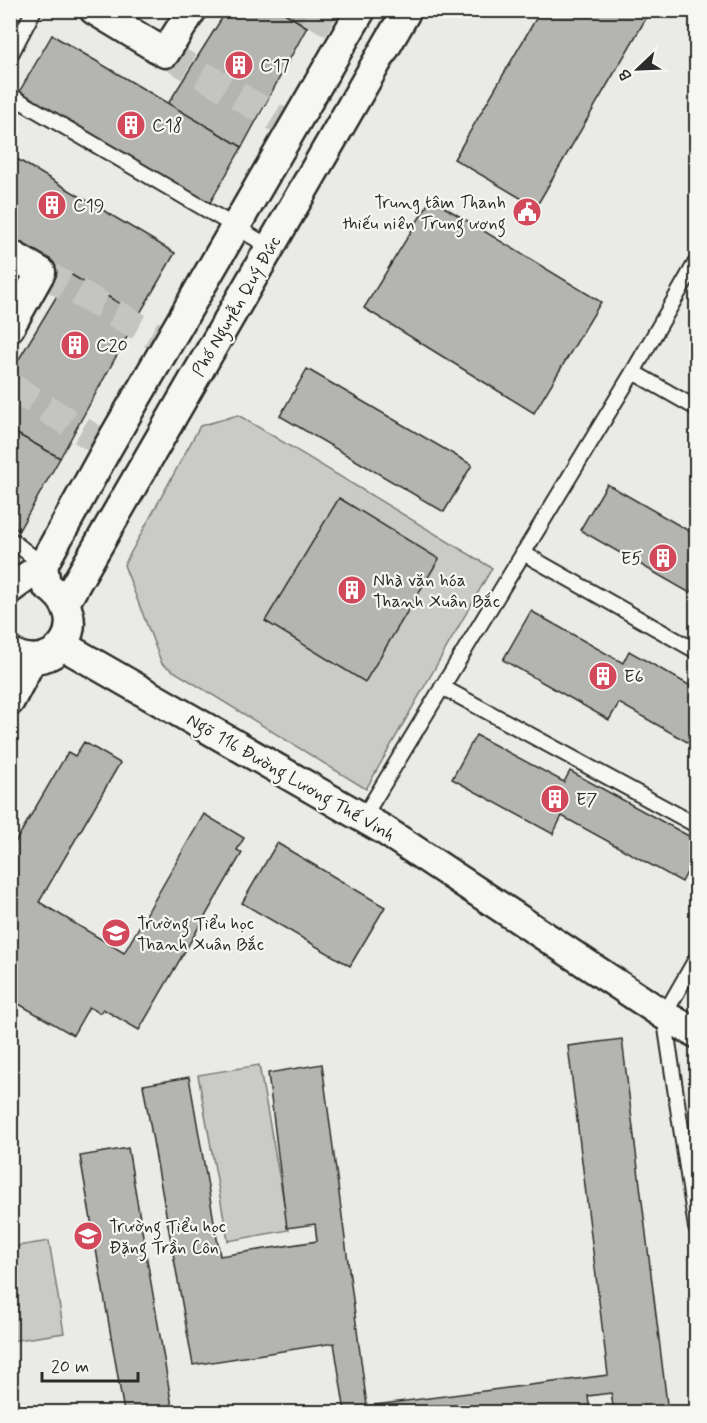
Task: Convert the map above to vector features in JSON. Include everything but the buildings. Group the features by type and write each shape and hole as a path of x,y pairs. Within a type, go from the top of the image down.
{"street":[{"path":"94,10 165,53 192,10"},
{"path":"10,590 43,565 108,447 361,10"},
{"name":"Phố Nguyễn Quý Đức","path":"66,602 407,10"},
{"path":"10,254 41,272 10,327"},
{"path":"10,701 21,656 54,653 62,645 70,624 66,602 46,585 43,565"},
{"name":"Ngõ 116 Đường Lương Thế Vinh","path":"62,645 363,818 664,1015 696,1033"}],"lane":[{"path":"10,56 34,10"},
{"path":"10,95 270,247"},
{"path":"363,818 633,372 696,262"},
{"path":"633,372 696,408"},
{"path":"10,539 43,565"},
{"path":"523,554 696,651"},
{"path":"442,687 696,825"},
{"path":"696,959 664,1015 696,1228"}],"shaded area":[{"path":"238,415 492,568 366,789 162,664 124,565 200,426"},
{"path":"259,1065 289,1230 228,1241 198,1075"},
{"path":"49,1241 64,1333 11,1341 11,1247"}],"tunnel":[{"path":"308,10 348,33"},
{"path":"165,53 293,128"},
{"path":"41,272 168,343"},
{"path":"10,386 108,447"}],"place":[{"name":"C17","path":"239,65"},
{"name":"C18","path":"131,125"},
{"name":"C19","path":"52,205"},
{"name":"Trung tâm Thanh thiếu niên Trung ương","path":"527,212"},
{"name":"C20","path":"75,345"},
{"name":"E5","path":"663,558"},
{"name":"Nhà văn hóa Thanh Xuân Bắc","path":"352,590"},
{"name":"E6","path":"603,676"},
{"name":"E7","path":"555,799"},
{"name":"Trường Tiểu học Thanh Xuân Bắc","path":"116,933"},
{"name":"Trường Tiểu học Đặng Trần Côn","path":"88,1236"}]}
